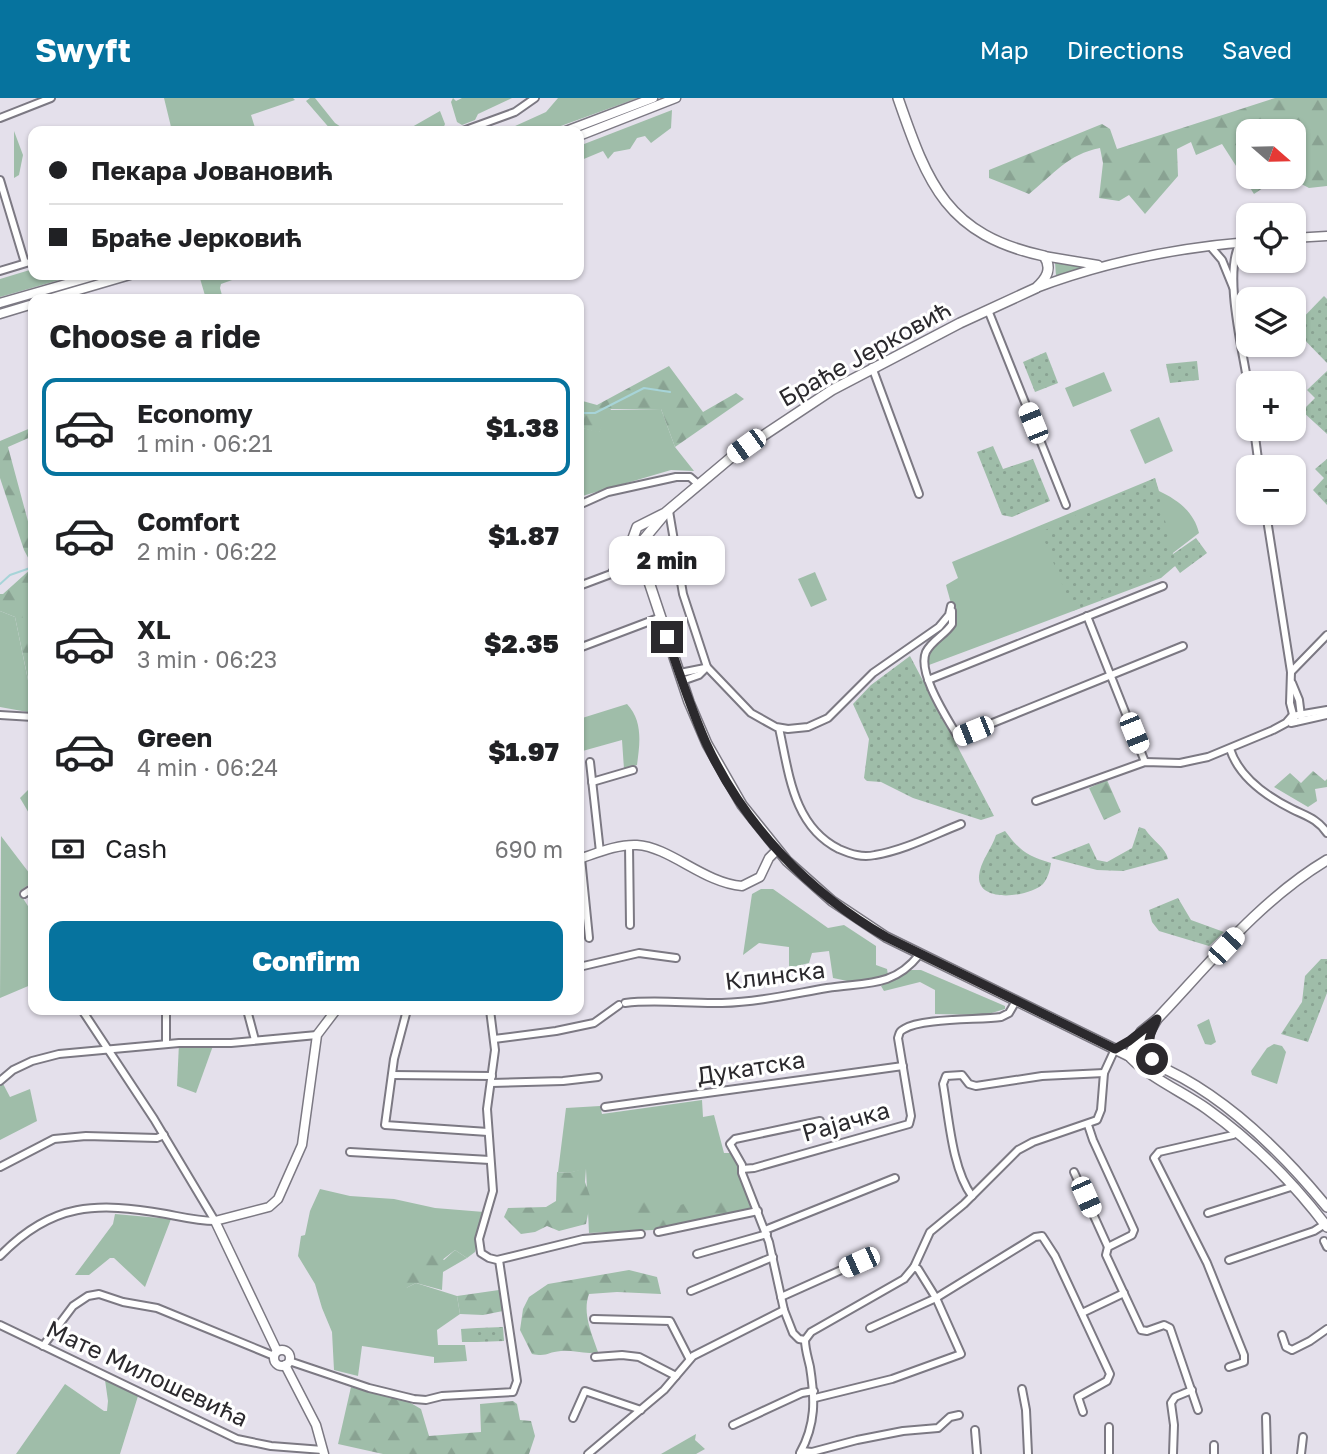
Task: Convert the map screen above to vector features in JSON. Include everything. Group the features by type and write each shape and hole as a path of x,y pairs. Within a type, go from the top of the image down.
{"main road":[{"path":"898,98 923,167 955,214 995,242 1045,256 1049,264 1048,272 1036,288"},
{"name":"Браће Јерковић","path":"646,573 644,539 667,512 734,454 832,390 872,368 1036,288"},
{"name":"Браће Јерковић","path":"667,512 637,527 633,538 639,559 699,727 742,806 776,850 811,884 853,917 919,955 1129,1056"},
{"path":"1129,1056 1157,1019 1262,909 1293,883 1327,860"},
{"path":"1115,1049 1145,1033"},
{"path":"1145,1033 1148,1051 1156,1064"},
{"path":"1129,1056 1156,1064 1201,1091 1248,1126 1282,1157 1327,1207"},
{"path":"1129,1056 1142,1068 1202,1105 1237,1132 1294,1186 1326,1225"}],"street":[{"path":"0,118 51,98"},
{"path":"477,126 515,112 535,98"},
{"path":"579,126 653,98"},
{"path":"584,134 677,98"},
{"path":"0,180 24,263"},
{"path":"1306,238 1327,237"},
{"name":"Браће Јерковић","path":"1036,288 1105,265 1144,256 1236,243"},
{"path":"1210,246 1222,260 1234,291"},
{"path":"1045,256 1080,264 1105,265"},
{"path":"1236,256 1234,291 1246,371"},
{"path":"0,271 28,262"},
{"path":"31,294 80,280"},
{"path":"65,294 113,280"},
{"path":"0,303 28,295"},
{"path":"0,314 28,306"},
{"name":"Браће Јерковић","path":"988,310 1066,505"},
{"path":"872,368 919,494"},
{"path":"584,503 608,492 676,477 690,477 698,484"},
{"path":"667,512 683,594 707,667 749,711 779,728 808,727 828,718 873,673 939,627 949,615 951,606 952,624 933,642 923,660 928,680 958,737 1183,646"},
{"path":"1268,525 1291,672 1290,703 1297,718"},
{"path":"584,584 611,574 616,567 639,559"},
{"path":"928,680 1163,586"},
{"path":"1087,616 1145,762"},
{"path":"584,646 661,617"},
{"path":"1291,672 1327,635"},
{"path":"681,677 699,675 707,667"},
{"path":"1036,802 1127,766 1145,762 1193,761 1230,749 1297,718 1327,713"},
{"path":"0,715 28,717"},
{"path":"779,728 798,806 816,834 826,842 856,856 876,855 894,851 961,824"},
{"path":"1230,749 1239,771 1285,806 1316,820 1327,833"},
{"path":"590,762 600,852"},
{"path":"592,782 634,770"},
{"path":"584,857 629,845 647,847 702,874 740,886 752,883 760,877 776,850"},
{"path":"629,845 630,925"},
{"path":"24,894 28,891"},
{"path":"584,894 589,938"},
{"path":"584,966 639,953 676,958"},
{"name":"Клинска","path":"494,1039 594,1023 622,1004 723,1003 779,997 830,987 867,985 895,975 907,968 919,955"},
{"name":"Рајачка","path":"742,1169 762,1166 909,1124 911,1116 898,1038 902,1030 927,1023 1001,1017 1009,1013 1016,1001"},
{"path":"85,1015 164,1135 215,1221 276,1353 277,1364 287,1363 414,1399 513,1392 517,1381 499,1260"},
{"path":"166,1015 166,1044"},
{"path":"248,1015 255,1040"},
{"path":"0,1255 40,1225 78,1208 121,1208 215,1221 268,1207 278,1199 301,1150 317,1035 332,1015"},
{"path":"406,1015 397,1043 385,1125 488,1132"},
{"path":"491,1015 494,1039 488,1132 494,1191 480,1235 479,1250 489,1258 499,1260 583,1239 641,1234"},
{"path":"0,1081 13,1070 52,1055 166,1044 317,1035"},
{"path":"959,1415 950,1417 938,1428 904,1431 801,1453 811,1430 814,1394 806,1340 811,1332 900,1282 914,1266 930,1231 972,1196 1022,1147 1097,1120 1104,1073 1115,1049"},
{"name":"Дукатска","path":"605,1107 903,1066"},
{"path":"972,1196 962,1175 943,1084 946,1076 960,1074 969,1084 976,1086 1052,1075 1104,1073"},
{"path":"392,1075 563,1082 598,1077"},
{"path":"806,1340 795,1337 784,1310 766,1232 731,1146 733,1140 820,1122"},
{"path":"1088,1125 1134,1230 1132,1235 1108,1247"},
{"path":"1229,1367 1244,1362 1244,1355 1212,1274 1154,1158 1159,1152 1237,1132"},
{"path":"0,1167 54,1139 86,1136 157,1138 164,1135"},
{"path":"350,1153 490,1160"},
{"path":"1074,1172 1108,1247 1106,1255 1141,1331 1164,1325 1170,1328 1198,1410"},
{"path":"697,1254 766,1232 895,1178"},
{"path":"1208,1213 1294,1186"},
{"path":"658,1231 758,1211"},
{"path":"1229,1260 1326,1225"},
{"path":"870,1328 936,1298 1035,1237 1042,1237 1055,1256 1110,1377 1079,1396 1083,1412"},
{"path":"691,1291 773,1257"},
{"path":"780,1297 859,1262"},
{"path":"733,1425 803,1393 814,1394 892,1379 961,1354 936,1298 914,1266"},
{"path":"1082,1313 1124,1293"},
{"path":"43,1346 73,1306 88,1296 97,1294 157,1308 276,1353 286,1350 289,1354 287,1363 316,1425 324,1452"},
{"path":"588,1454 641,1410 676,1376 689,1359 784,1310"},
{"path":"594,1319 670,1321 689,1359"},
{"name":"Мате Милошевића","path":"0,1325 237,1439 324,1452"},
{"path":"1282,1335 1286,1347 1292,1350 1310,1342 1327,1329"},
{"path":"595,1357 622,1354 639,1357 676,1376"},
{"path":"1022,1388 1028,1454"},
{"path":"1173,1454 1174,1425 1171,1403 1175,1397 1192,1390"},
{"path":"573,1418 583,1394 588,1391 641,1410"},
{"path":"1266,1417 1266,1454"},
{"path":"1108,1427 1109,1454"},
{"path":"975,1430 977,1454"},
{"path":"1301,1454 1303,1437"},
{"path":"1214,1445 1214,1454"}],"green space":[{"path":"164,98 295,100 251,115 254,126 171,126"},
{"path":"315,98 340,126 328,126 306,101"},
{"path":"453,98 456,101 462,98 512,98 462,125 457,122 451,102"},
{"path":"558,98 638,98 561,126 515,126 546,112"},
{"path":"1275,98 1327,98 1327,186 1306,186 1306,119 1236,119 1236,166 1222,144 1196,155 1191,142 1177,149 1178,176 1145,214 1129,195 1119,201 1099,198 1103,163 1100,148 1070,160 1029,194 989,178 989,170 1102,124 1110,129 1117,149"},
{"path":"672,110 671,128 651,143 645,136 637,138 630,149 614,152 608,159 603,151 584,159 584,144"},
{"path":"440,111 445,124 444,126 414,126"},
{"path":"14,131 23,155 19,175 14,178"},
{"path":"1055,262 1086,266 1056,276"},
{"path":"28,271 28,280 60,280 0,297 0,279"},
{"path":"200,280 232,280 221,284 222,294 205,294"},
{"path":"1324,296 1327,299 1327,363 1306,341 1306,315"},
{"path":"1046,352 1058,383 1035,392 1023,362"},
{"path":"1197,361 1199,380 1170,383 1166,364"},
{"path":"669,366 703,412 736,393 744,399 675,447 661,409 611,409 599,433 584,428 584,401 597,405"},
{"path":"1327,371 1327,434 1306,415 1306,407 1315,398 1307,390"},
{"path":"1104,372 1112,391 1073,407 1065,388"},
{"path":"661,409 675,447 694,471 671,470 584,496 584,428 599,432 609,410"},
{"path":"1159,417 1173,451 1145,464 1130,430"},
{"path":"28,429 28,438 8,447 28,521 28,558 0,478 0,441"},
{"path":"993,446 1003,469 1033,459 1050,501 1012,517 1002,515 977,452"},
{"path":"1327,459 1327,505 1313,490 1324,478 1315,469"},
{"path":"1155,478 1159,491 1184,508 1199,533 1169,556 1175,566 1161,578 929,665 928,652 951,623 952,607 946,585 958,578 952,562"},
{"path":"1155,478 1173,554 1196,538 1207,553 1180,573 1175,566 1073,611 1041,532"},
{"path":"28,572 28,586 18,590 28,649 28,680 15,617 0,611 0,594"},
{"path":"815,572 827,600 811,607 798,579"},
{"path":"28,586 28,674 17,589"},
{"path":"0,611 15,617 28,680 28,712 0,707"},
{"path":"910,656 994,816 981,820 913,798 881,782 867,781 864,778 869,739 853,704 871,685"},
{"path":"627,704 638,725 637,765 624,769 622,740 584,751 584,717"},
{"path":"1313,771 1325,781 1327,779 1327,787 1315,789 1317,801 1308,807 1274,787 1290,773 1301,783"},
{"path":"1107,780 1121,812 1104,820 1089,788"},
{"path":"28,790 28,812 20,798"},
{"path":"1139,827 1145,829 1165,851 1168,859 1123,871 1097,870 1051,858 1089,843 1097,860 1107,862 1132,848"},
{"path":"1005,831 1025,852 1051,863 1046,879 1036,889 1017,895 1005,895 986,891 981,885 979,876 984,860 996,835"},
{"path":"1,836 28,871 28,885 19,892 28,906 28,986 0,998"},
{"path":"761,889 773,889 828,928 844,925 876,946 876,965 887,969 888,975 857,983 833,978 829,951 812,953 809,963 789,968 789,947 759,943 743,955 752,894"},
{"path":"1178,898 1191,920 1224,932 1209,946 1159,931 1152,922 1149,910"},
{"path":"1321,959 1327,959 1327,993 1308,1042 1281,1034 1302,1002 1305,976"},
{"path":"908,970 921,970 1005,1006 1005,1009 985,1015 935,1014 935,990 920,982 884,991 881,986"},
{"path":"1209,1019 1216,1042 1211,1045 1205,1044 1197,1025"},
{"path":"179,1043 214,1043 196,1093 177,1086"},
{"path":"1274,1044 1282,1046 1286,1052 1277,1084 1252,1075 1251,1071 1267,1048"},
{"path":"0,1078 10,1097 30,1089 37,1121 0,1140"},
{"path":"702,1100 703,1117 714,1115 724,1153 732,1153 740,1166 737,1172 755,1208 653,1230 589,1233 586,1169 558,1172 566,1108 600,1106 602,1114"},
{"path":"586,1168 585,1182 591,1199 586,1224 559,1231 547,1226 535,1232 521,1234 504,1217 508,1208 546,1207 556,1201 557,1172 568,1173"},
{"path":"320,1189 350,1196 394,1199 435,1208 484,1212 475,1252 467,1258 455,1250 406,1288 416,1283 457,1296 460,1314 437,1330 438,1345 465,1345 467,1361 434,1363 434,1357 362,1346 358,1376 334,1370 332,1332 315,1284 298,1256 301,1236 305,1235 310,1211"},
{"path":"649,1196 662,1210 691,1202 702,1204 732,1197 744,1209 698,1221 632,1230 636,1206"},
{"path":"115,1214 171,1219 145,1287 114,1258 110,1258 89,1275 75,1275 113,1224"},
{"path":"455,1250 467,1258 443,1272 442,1290 416,1283 406,1288 404,1275 413,1254 434,1252 444,1260"},
{"path":"629,1270 657,1277 661,1294 589,1294 587,1316 598,1352 561,1351 545,1355 532,1354 520,1330 523,1309 529,1297 548,1284"},
{"path":"499,1290 502,1293 503,1311 483,1315 460,1314 457,1296"},
{"path":"503,1327 504,1341 477,1342 477,1328"},
{"path":"477,1328 477,1342 462,1342 461,1329"},
{"path":"105,1380 138,1396 120,1454 16,1454 65,1384 107,1411"},
{"path":"351,1387 409,1402 421,1409 429,1436 481,1432 480,1404 513,1401 517,1404 520,1420 531,1421 535,1436 529,1454 383,1454 338,1444"},
{"path":"696,1434 695,1440 705,1449 696,1454 661,1454"}],"waterway":[{"path":"584,413 595,413 644,388 670,392"},
{"path":"0,584 10,575 28,569"}],"route":[{"path":"667,637 699,727 729,785 762,833 811,884 860,922 919,955 1115,1049 1157,1019 1149,1035 1148,1051 1152,1059"}]}
